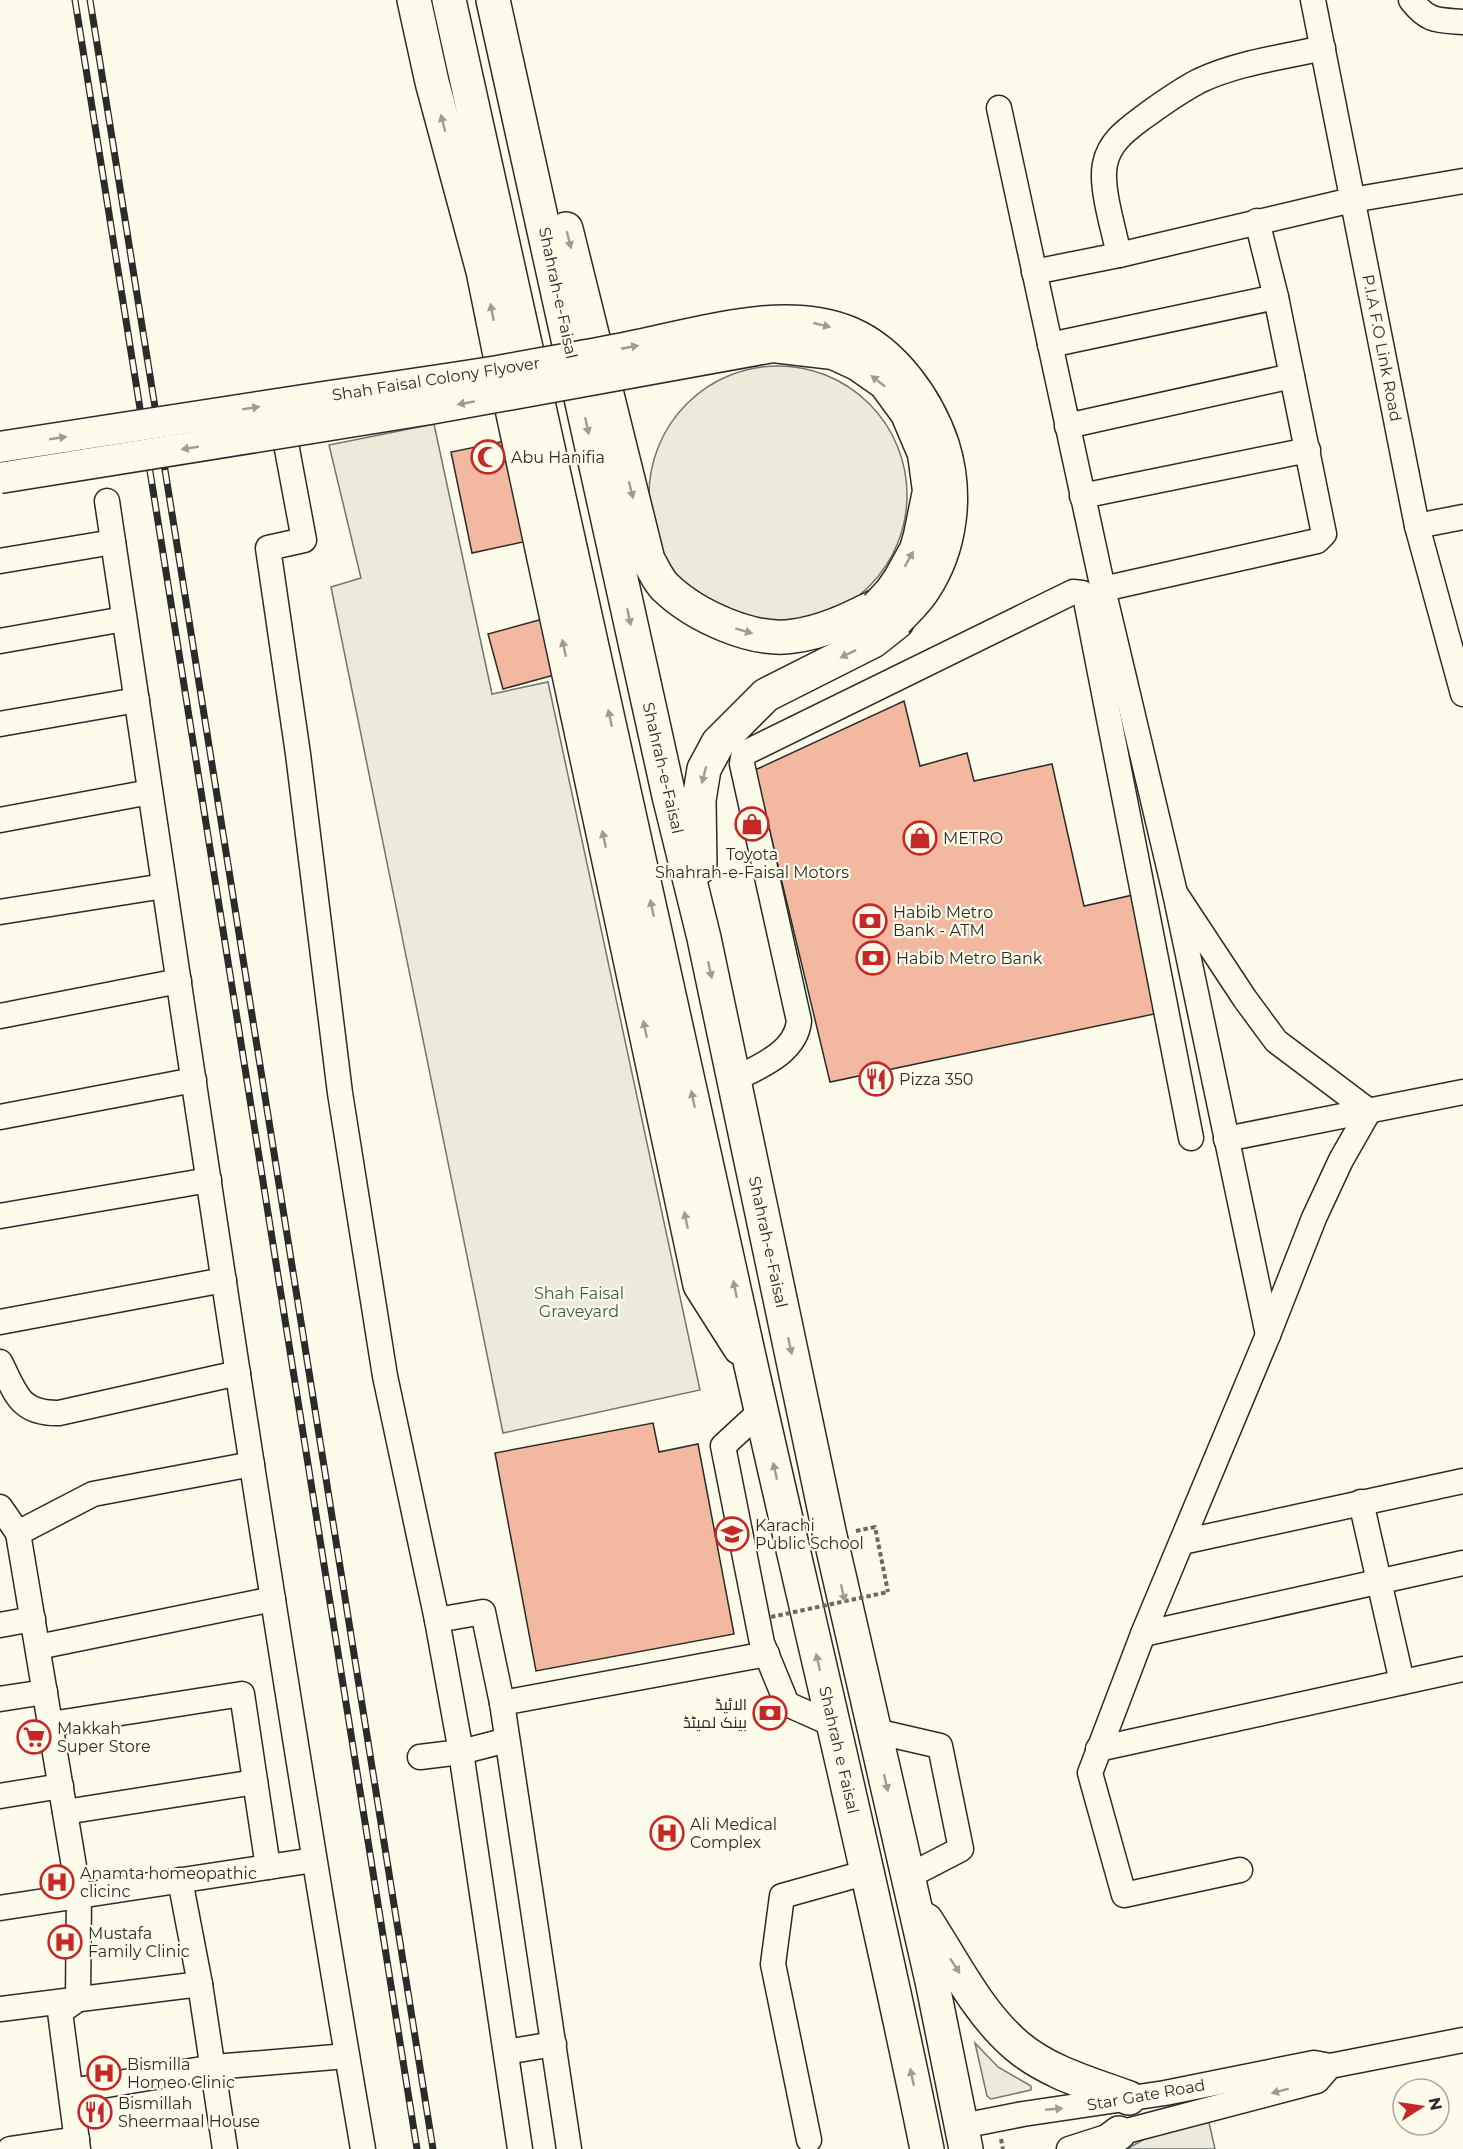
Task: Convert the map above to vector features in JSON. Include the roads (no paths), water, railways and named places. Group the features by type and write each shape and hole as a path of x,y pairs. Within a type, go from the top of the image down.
{"highway":[{"path":"414,0 432,82 483,271 700,1285 752,1367"},
{"path":"449,0 752,1367"},
{"name":"Shahrah-e-Faisal","path":"493,0 666,784 704,938 830,1536 875,1731"},
{"path":"508,0 648,560 663,586 723,624 761,635 792,637 886,614"},
{"path":"704,938 699,800 704,769 718,743 765,695 873,641 886,614"},
{"name":"Shahrah e Faisal","path":"752,1367 832,1724 868,1872 926,2142"},
{"path":"875,1731 932,1981 964,2138"},
{"path":"909,1888 991,2021 1018,2047 1056,2071 1129,2098"}],"main road":[{"name":"Shah Faisal Colony Flyover","path":"0,447 773,347 833,354 857,365 884,384 906,414 923,454 928,491 915,549 890,591 886,614"},
{"name":"Shah Faisal Colony Flyover","path":"0,478 284,433 506,382"}],"street":[{"name":"P.I.A F.O Link Road","path":"1313,0 1417,526 1463,694"},
{"path":"1411,0 1425,16 1434,20 1463,22"},
{"path":"1119,255 1104,182 1104,166 1108,151 1120,134 1166,100 1200,81 1226,71 1323,48"},
{"path":"999,108 1082,496 1175,893 1268,1335"},
{"path":"1034,272 1119,255 1352,200 1463,182"},
{"path":"1103,589 1317,541 1324,534 1276,297 1257,221"},
{"path":"1050,345 1276,297"},
{"path":"1067,426 1292,376"},
{"path":"284,433 303,540 268,548 298,754 342,1105 385,1376 437,1620 461,1752 520,2149"},
{"path":"1082,496 1308,450"},
{"path":"107,501 252,1464 314,1860 363,2149"},
{"path":"1417,526 1463,517"},
{"path":"0,561 113,542"},
{"path":"733,1080 768,1062 792,1042 798,1032 799,1021 742,764 743,757 757,746 1073,592 1082,593 1086,601 1191,1138"},
{"path":"0,641 124,619"},
{"path":"0,724 136,700"},
{"path":"0,820 150,792"},
{"path":"0,912 164,886"},
{"path":"1175,893 1245,999 1276,1041 1369,1111"},
{"path":"0,1016 179,981"},
{"path":"0,1116 194,1080"},
{"path":"1226,1139 1463,1092"},
{"path":"1240,1870 1124,1895 1090,1773 1143,1634 1268,1335 1314,1218 1341,1160 1369,1111"},
{"path":"0,1216 209,1180"},
{"path":"0,1322 224,1280"},
{"path":"0,1362 16,1395 32,1410 43,1413 59,1413 238,1373"},
{"path":"762,1410 723,1446 762,1643 787,1704 832,1724"},
{"path":"18,1533 93,1494 252,1464"},
{"path":"1182,1542 1463,1481"},
{"path":"1361,1502 1402,1682"},
{"path":"0,1507 18,1533 79,1896 78,1999"},
{"path":"1143,1634 1463,1563"},
{"path":"38,1647 273,1599"},
{"path":"437,1620 483,1612 502,1703 569,2149"},
{"path":"0,1625 33,1619"},
{"path":"502,1703 767,1654"},
{"path":"1098,1749 1463,1669"},
{"path":"0,1699 45,1692"},
{"path":"51,1724 242,1694 268,1867"},
{"path":"875,1731 940,1746 961,1850 909,1888"},
{"path":"420,1757 461,1752 507,1740"},
{"path":"65,1812 255,1782"},
{"path":"0,1796 61,1786"},
{"path":"0,1908 314,1860"},
{"path":"809,2140 772,1964 782,1896 868,1872"},
{"path":"180,1880 214,2067 225,2149"},
{"path":"0,2009 200,1984"},
{"path":"10,2149 77,2144 60,2012 78,1999"},
{"name":"Star Gate Road","path":"964,2138 1023,2114 1165,2093 1314,2063 1329,2066 1463,2040"},
{"path":"506,2052 554,2044"},
{"path":"71,2091 214,2067 347,2056"},
{"name":"Star Gate Road","path":"1069,2149 1108,2141 1317,2082 1329,2066"}],"railway":[{"path":"75,0 417,2149"},
{"path":"90,0 433,2149"}],"place":[{"name":"Abu Hanifia","path":"488,457"},
{"name":"Toyota Shahrah-e-Faisal Motors","path":"752,824"},
{"name":"METRO","path":"920,838"},
{"name":"Habib Metro Bank - ATM","path":"870,921"},
{"name":"Habib Metro Bank","path":"873,958"},
{"name":"Pizza 350","path":"876,1079"},
{"name":"Karachi Public School","path":"732,1534"},
{"name":"الائیڈ بینک لمیٹڈ","path":"770,1713"},
{"name":"Makkah Super Store","path":"34,1737"},
{"name":"Ali Medical Complex","path":"667,1833"},
{"name":"Anamta homeopathic clicinc","path":"57,1882"},
{"name":"Mustafa Family Clinic","path":"65,1942"},
{"name":"Bismilla Homeo Clinic","path":"104,2073"},
{"name":"Bismillah Sheermaal House","path":"95,2112"}],"park label":[{"name":"Shah Faisal Graveyard","path":"579,1302"}]}
